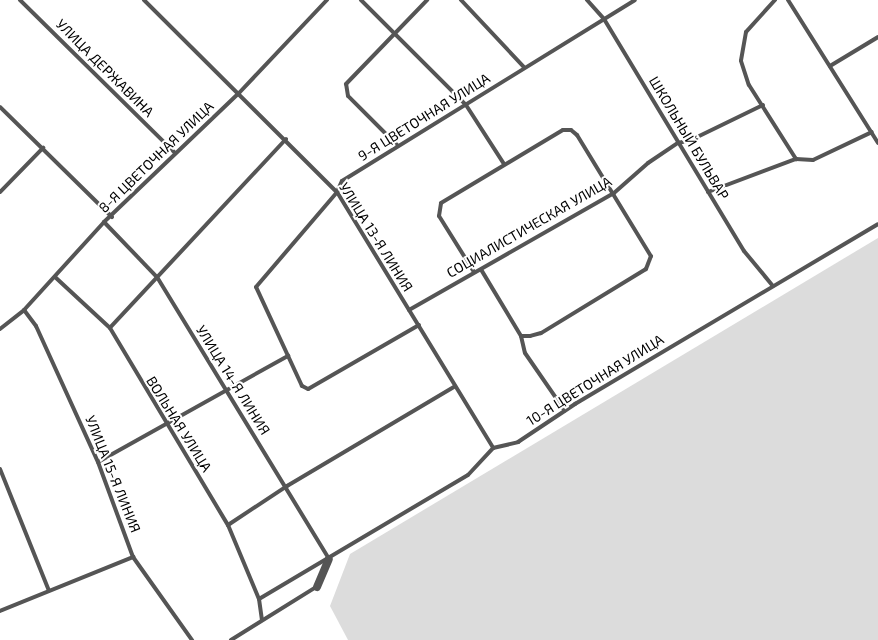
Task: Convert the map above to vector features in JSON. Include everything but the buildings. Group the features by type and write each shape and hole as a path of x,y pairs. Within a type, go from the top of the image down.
{"street":[{"path":"316,587 329,559"}],"lane":[{"name":"УЛИЦА ДЕРЖАВИНА","path":"20,0 175,153"},
{"name":"УЛИЦА 13-Я ЛИНИЯ","path":"144,0 286,139 337,192 420,325 454,386 494,448"},
{"name":"8-Я ЦВЕТОЧНАЯ УЛИЦА","path":"0,329 24,310 104,222 112,217 175,153 239,93 327,0"},
{"path":"361,0 396,32 466,105 504,164"},
{"path":"398,145 345,90 346,84 427,0"},
{"path":"461,0 524,67"},
{"name":"ШКОЛЬНЫЙ БУЛЬВАР","path":"587,0 604,19 744,250 773,286"},
{"name":"9-Я ЦВЕТОЧНАЯ УЛИЦА","path":"288,356 256,287 337,192 342,181 635,0"},
{"path":"775,0 746,32 741,61 749,85 796,159"},
{"path":"788,0 878,143"},
{"path":"830,66 878,37"},
{"name":"СОЦИАЛИСТИЧЕСКАЯ УЛИЦА","path":"409,310 474,272 482,271 614,193 648,162 678,143 692,140 763,105"},
{"path":"0,106 112,217"},
{"path":"474,272 439,216 438,209 442,203 563,130 571,130 614,193 651,256 651,263 541,334 521,336"},
{"path":"708,192 796,159 813,160 872,132"},
{"path":"110,328 286,139"},
{"path":"0,192 43,148"},
{"name":"УЛИЦА 14-Я ЛИНИЯ","path":"104,222 157,277 287,486 329,559"},
{"name":"10-Я ЦВЕТОЧНАЯ УЛИЦА","path":"494,448 518,442 565,411 878,224"},
{"path":"482,271 521,336 525,353 565,411"},
{"name":"ВОЛЬНАЯ УЛИЦА","path":"55,277 110,328 165,425 228,525 259,599 262,620"},
{"name":"УЛИЦА 15-Я ЛИНИЯ","path":"24,310 36,326 98,462 133,557 180,626 192,640"},
{"path":"0,319 4,324"},
{"path":"98,462 227,392 288,356 302,386 314,387 420,325"},
{"path":"228,525 287,486 454,386"},
{"path":"259,599 468,475 494,448"},
{"path":"0,469 49,591"},
{"path":"0,611 133,557"},
{"path":"231,640 316,587"}],"shaded area":[{"path":"878,238 878,640 348,640 330,606 350,554"}]}
